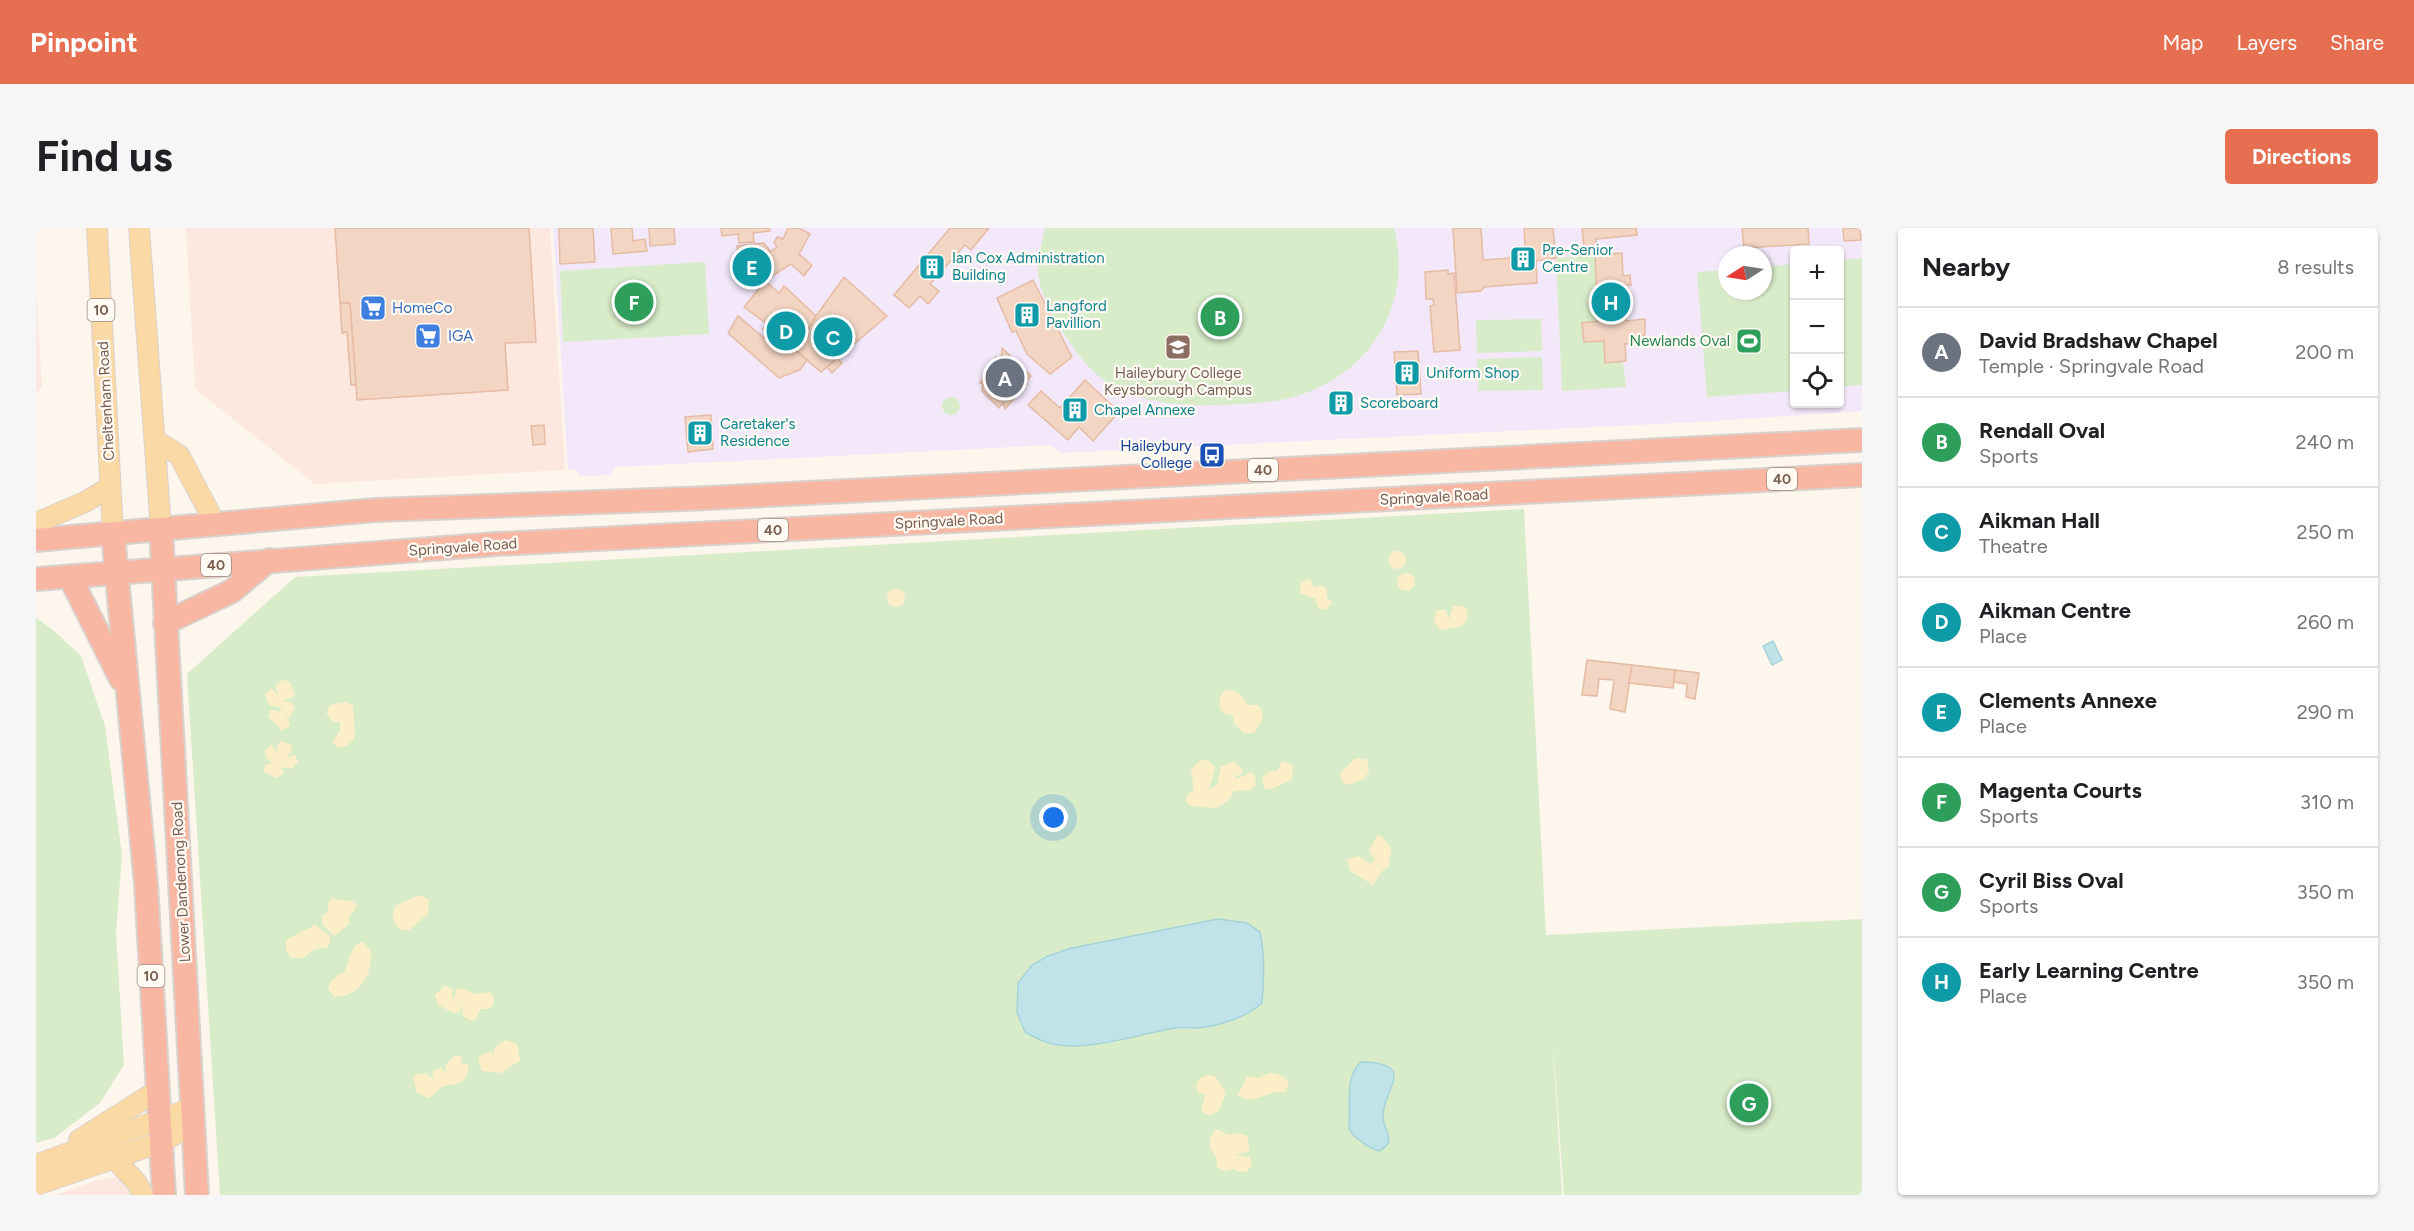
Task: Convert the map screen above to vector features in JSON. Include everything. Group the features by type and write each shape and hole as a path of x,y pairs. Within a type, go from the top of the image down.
{"highway":[{"name":"40","path":"36,540 376,510 748,496 1862,440"},
{"name":"Springvale Road","path":"36,579 496,544 1862,475"},
{"name":"10","path":"161,529 163,569"},
{"name":"Cheltenham Road","path":"113,534 117,573"},
{"path":"165,623 232,591 269,560"},
{"name":"Lower Dandenong Road","path":"163,569 196,1195"},
{"name":"10","path":"117,573 146,884 164,1195"},
{"path":"70,577 127,691"}],"main road":[{"name":"Cheltenham Road","path":"97,228 113,534"},
{"name":"10","path":"139,228 161,529"},
{"path":"154,440 179,455 215,523"},
{"path":"36,523 85,502 110,487"},
{"path":"43,1162 158,1090"},
{"path":"36,1185 115,1159 161,1131 192,1116"},
{"path":"43,1162 161,1131"},
{"path":"115,1159 137,1183 143,1195"}],"shaded area":[{"name":"HomeCo","path":"186,228 550,228 565,470 315,484 195,389"},
{"name":"Haileybury College Keysborough Campus","path":"553,228 1862,228 1862,411 1698,422 1060,453 1051,445 616,467 610,475 580,476 574,469 568,470"},
{"path":"36,289 42,387 36,393"},
{"path":"118,1177 131,1195 56,1195 97,1180"}],"green space":[{"path":"1045,228 1394,228 1398,255 1398,281 1392,306 1382,329 1368,350 1350,368 1328,383 1283,400 1261,403 1203,405 1158,402 1130,394 1104,380 1082,359 1060,328 1047,304 1039,278 1038,259"},
{"path":"1595,255 1598,321 1582,323 1584,342 1604,341 1605,363 1623,361 1626,387 1562,391 1556,258"},
{"path":"1862,258 1862,385 1844,387 1844,300 1844,260"},
{"path":"705,262 709,334 563,342 560,271"},
{"name":"Newlands Oval","path":"1790,264 1790,391 1707,397 1697,272 1718,271 1718,300 1772,300 1772,266"},
{"path":"1541,319 1542,351 1477,353 1476,320"},
{"path":"1542,357 1543,390 1478,391 1477,359"},
{"path":"951,397 957,400 960,406 957,412 951,415 945,412 942,406 945,400"},
{"path":"1524,509 1546,935 1862,919 1862,1195 1564,1195 1552,1029 1562,1195 220,1195 187,674 295,577"},
{"path":"36,618 81,656 105,726 122,855 116,933 124,1065 100,1103 54,1138 36,1143"}],"sand":[{"path":"1393,551 1401,551 1406,556 1404,567 1393,569 1388,564 1388,556"},
{"path":"1406,573 1412,576 1415,582 1412,588 1406,591 1400,588 1397,582 1400,576"},
{"path":"1310,579 1314,587 1321,586 1327,589 1326,597 1333,602 1327,609 1319,610 1315,599 1300,593 1301,583"},
{"path":"892,589 900,589 905,594 903,605 892,607 887,602 887,594"},
{"path":"1453,606 1467,609 1467,620 1462,626 1440,630 1434,621 1436,611 1445,609 1449,619"},
{"path":"285,679 291,683 295,696 283,701 292,703 295,708 289,718 282,716 289,720 290,725 282,731 268,716 271,709 279,712 282,708 269,705 265,695 271,688 279,696 275,685"},
{"path":"1226,690 1239,694 1247,705 1257,705 1261,708 1263,718 1254,733 1244,733 1234,724 1233,715 1227,715 1220,709 1220,697"},
{"path":"346,702 353,706 355,737 347,745 336,747 333,741 340,731 340,722 332,721 326,712 331,705"},
{"path":"280,741 291,745 292,751 286,757 295,755 298,761 292,769 282,767 284,773 277,778 264,772 265,765 272,763 266,758 265,750 272,745 278,753 277,746"},
{"path":"1356,758 1367,760 1369,772 1362,780 1347,785 1343,783 1340,773"},
{"path":"1205,760 1215,768 1209,790 1217,785 1221,767 1234,761 1242,768 1242,774 1235,776 1236,779 1251,772 1255,777 1256,785 1250,790 1235,791 1227,801 1216,808 1190,806 1186,801 1187,795 1194,790 1191,771 1199,761"},
{"path":"1282,761 1293,765 1292,779 1272,789 1265,789 1262,778 1268,772 1277,771"},
{"path":"1377,836 1381,836 1391,850 1389,867 1382,871 1373,885 1350,871 1347,860 1358,856 1371,864 1375,859 1369,851"},
{"path":"420,895 429,900 428,914 409,930 399,929 393,918 395,906"},
{"path":"331,899 352,901 357,906 349,917 349,924 334,936 322,924 322,916 328,911"},
{"path":"315,925 329,935 328,947 315,949 303,958 291,958 286,950 286,940"},
{"path":"363,942 371,951 367,976 352,993 335,997 328,989 329,986 344,972 350,954 358,944"},
{"path":"445,985 453,990 452,998 454,999 456,990 462,988 475,994 489,992 493,995 494,1003 490,1009 480,1009 476,1020 468,1020 462,1015 464,1004 460,1011 454,1013 438,1005 435,995"},
{"path":"506,1040 517,1044 520,1061 500,1073 482,1071 478,1057 491,1051 494,1054 495,1047"},
{"path":"455,1055 462,1057 461,1065 465,1063 469,1066 464,1080 458,1084 442,1087 428,1098 417,1093 413,1078 415,1075 425,1073 434,1079 432,1072 441,1067 447,1074 445,1065"},
{"path":"1269,1073 1285,1077 1289,1086 1285,1092 1255,1099 1238,1095 1247,1076 1259,1078"},
{"path":"1208,1075 1216,1077 1226,1093 1219,1110 1210,1116 1201,1111 1205,1094 1198,1092 1196,1086 1199,1079"},
{"path":"1216,1129 1229,1135 1237,1133 1248,1136 1249,1151 1234,1155 1250,1157 1252,1163 1248,1171 1240,1172 1233,1169 1225,1171 1217,1167 1216,1157 1210,1148 1210,1138"}],"water":[{"path":"1773,641 1782,660 1772,665 1763,646"},
{"path":"1218,919 1247,923 1260,932 1264,967 1262,1003 1249,1013 1215,1025 1174,1028 1117,1041 1087,1045 1055,1044 1025,1032 1017,1012 1018,983 1032,965 1048,956 1072,948"},
{"path":"1361,1062 1389,1067 1393,1073 1394,1080 1383,1115 1389,1139 1385,1147 1379,1151 1361,1142 1349,1128 1350,1084 1352,1075"}],"building":[{"path":"335,228 529,228 536,342 505,343 508,390 357,400 350,303 340,303"},
{"path":"559,228 593,228 595,262 560,264"},
{"path":"611,228 632,228 633,241 645,239 647,251 613,254"},
{"path":"649,228 674,228 675,244 650,246"},
{"path":"721,228 769,228 770,231 753,233 754,242 739,243 738,234 722,236"},
{"path":"788,228 799,228 810,234 799,254 812,265 804,276 791,264 772,276 759,259 777,247 774,243 777,237 783,239"},
{"name":"Ian Cox Administration Building","path":"950,228 989,228 971,250 965,245 930,284 939,291 928,304 920,296 909,308 894,295"},
{"name":"Pre-Senior Centre","path":"1453,228 1481,228 1483,260 1526,257 1524,228 1553,228 1556,258 1536,261 1537,283 1484,287 1481,291 1457,293"},
{"path":"1582,228 1636,228 1637,235 1596,239 1596,246 1584,247"},
{"path":"1742,228 1808,228 1809,244 1744,246"},
{"path":"1843,228 1860,228 1861,240 1844,241"},
{"path":"764,243 770,251 759,259 772,276 740,280 737,246"},
{"path":"1622,253 1623,276 1630,275 1631,285 1624,286 1626,321 1645,319 1645,335 1631,336 1632,343 1625,344 1626,361 1605,363 1604,341 1584,342 1582,323 1598,321 1595,255"},
{"path":"1448,270 1448,274 1454,273 1460,350 1434,352 1430,306 1434,305 1433,299 1426,299 1425,272"},
{"path":"844,277 887,316 821,372 795,350"},
{"name":"Langford Pavillion","path":"1033,280 1072,357 1050,374 1027,354 1016,331 1012,332 997,298"},
{"path":"765,281 779,293 784,286 816,316 795,350 807,360 800,370 779,378 728,333 738,316 764,338 767,333 763,329 767,324 744,307"},
{"path":"340,303 350,303 356,385 351,385 347,332 342,333"},
{"path":"1002,348 1031,376 1025,382 1027,384 1005,409 1003,403 999,408 982,391 983,384 980,383 996,357 1001,362"},
{"name":"Uniform Shop","path":"1418,351 1421,394 1397,395 1394,352"},
{"path":"837,358 842,363 832,373 827,367"},
{"name":"Chapel Annexe","path":"1085,380 1119,412 1093,441 1079,427 1068,440 1028,405 1041,391 1060,408"},
{"name":"Scoreboard","path":"1346,397 1349,401 1336,410 1334,405"},
{"name":"Caretaker's Residence","path":"711,415 713,449 688,452 685,417"},
{"path":"544,425 545,444 533,445 531,426"},
{"path":"1587,660 1632,665 1625,712 1610,709 1614,680 1599,679 1597,696 1582,695"},
{"path":"1632,665 1675,670 1673,688 1629,683"},
{"path":"1675,670 1699,673 1695,699 1686,697 1687,684 1674,682"}],"place":[{"name":"Pre-Senior Centre","path":"1523,259"},
{"name":"Clements Annexe","path":"752,267"},
{"name":"Ian Cox Administration Building","path":"932,267"},
{"name":"Magenta Courts","path":"634,302"},
{"name":"Early Learning Centre","path":"1611,302"},
{"name":"HomeCo","path":"373,308"},
{"name":"Langford Pavillion","path":"1027,315"},
{"name":"Rendall Oval","path":"1220,317"},
{"name":"Aikman Centre","path":"786,331"},
{"name":"IGA","path":"428,336"},
{"name":"Aikman Hall","path":"833,337"},
{"name":"Newlands Oval","path":"1749,341"},
{"name":"Haileybury College Keysborough Campus","path":"1178,347"},
{"name":"Uniform Shop","path":"1407,373"},
{"name":"David Bradshaw Chapel","path":"1005,378"},
{"name":"Scoreboard","path":"1341,403"},
{"name":"Chapel Annexe","path":"1075,410"},
{"name":"Caretaker's Residence","path":"700,433"},
{"name":"Haileybury College","path":"1212,455"},
{"name":"Cyril Biss Oval","path":"1749,1103"}]}
